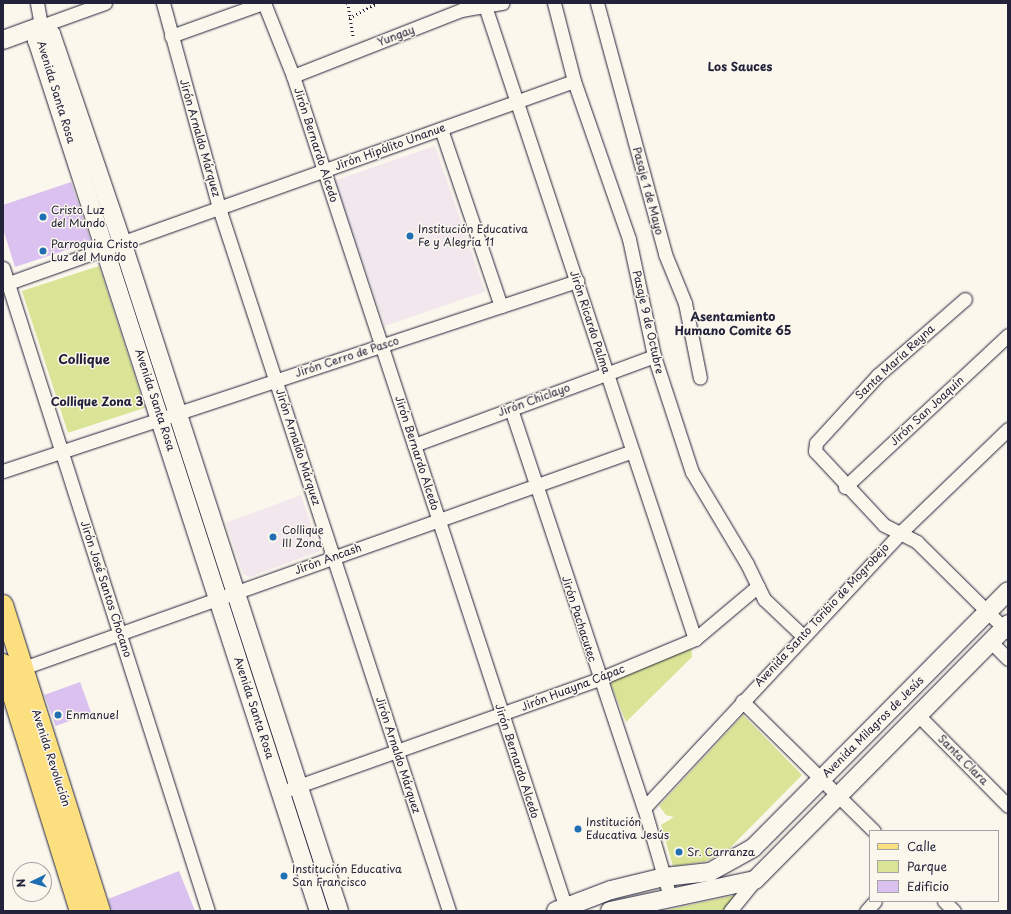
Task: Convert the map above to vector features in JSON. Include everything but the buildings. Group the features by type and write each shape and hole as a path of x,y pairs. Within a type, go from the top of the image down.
{"main road":[{"name":"Avenida Revolución","path":"3,605 100,911"},
{"name":"Avenida Revolución","path":"3,664 80,911"}],"street":[{"path":"37,3 41,26"},
{"path":"3,40 105,3"},
{"name":"Jirón Arnaldo Márquez","path":"163,3 219,208 450,911"},
{"path":"171,36 264,3"},
{"name":"Jirón Bernardo Alcedo","path":"264,3 293,76 414,445 502,715 560,908"},
{"name":"Yungay","path":"293,76 461,10 502,3"},
{"name":"Pasaje 9 de Octubre","path":"554,3 574,80 629,238 654,356 692,472 764,599 803,636"},
{"name":"Pasaje 1 de Mayo","path":"597,3 665,254 685,302 700,378"},
{"name":"Jirón Ricardo Palma","path":"486,6 695,639"},
{"name":"Avenida Santa Rosa","path":"41,26 37,40 114,245 169,415 236,592 339,911"},
{"name":"Jirón Hipólito Unanue","path":"5,284 517,102 574,80"},
{"path":"441,129 501,306"},
{"name":"Jirón José Santos Chocano","path":"3,268 5,284 61,450 208,911"},
{"name":"Jirón Cerro de Pasco","path":"3,471 61,450 577,281"},
{"name":"Santa María Reyna","path":"964,299 878,375 816,443 818,458 884,525 917,542 1007,628"},
{"name":"Jirón San Joaquín","path":"845,487 1008,335"},
{"name":"Jirón Chiclayo","path":"414,445 654,356"},
{"name":"Jirón Pachacutec","path":"511,409 599,679 644,808 670,897"},
{"name":"Avenida Santa Rosa","path":"169,415 218,598 319,911"},
{"name":"Avenida Santo Toribio de Mogrobejo","path":"644,808 900,533 1008,429"},
{"name":"Jirón Ancash","path":"23,668 633,451"},
{"name":"Jirón Huayna Cápac","path":"281,793 599,679 695,639 758,586"},
{"name":"Avenida Milagros de Jesús","path":"560,908 664,877 710,872 735,860 753,848 1008,591"},
{"name":"Avenida Milagros de Jesús","path":"755,880 990,641 1007,628"},
{"path":"990,641 1008,659"},
{"path":"742,702 873,830"},
{"name":"Santa Clara","path":"917,714 1008,806"},
{"path":"611,911 670,897 755,880"},
{"path":"730,911 755,880"},
{"path":"866,911 874,902"},
{"path":"945,902 954,911"}],"path":[{"path":"348,3 349,18 358,51"},
{"path":"349,18 377,3"}],"shaded area":[{"name":"Institución Educativa Fe y Alegría 11","path":"435,146 485,292 385,326 335,181"},
{"name":"Collique III Zona","path":"301,495 320,551 250,577 243,574 226,523"}],"green space":[{"path":"99,266 145,408 68,433 22,291"},
{"path":"691,646 692,657 626,722 610,682"},
{"path":"743,715 802,775 726,852 704,862 673,866 661,825 674,817 666,815 659,806"},
{"path":"736,895 723,911 662,911"}],"place":[{"name":"Cristo Luz del Mundo","path":"43,217"},
{"name":"Institución Educativa Fe y Alegría 11","path":"410,236"},
{"name":"Parroquia Cristo Luz del Mundo","path":"43,251"},
{"name":"Collique III Zona","path":"273,537"},
{"name":"Enmanuel","path":"58,715"},
{"name":"Institución Educativa Jesús","path":"578,829"},
{"name":"Sr. Carranza","path":"679,852"},
{"name":"Institución Educativa San Francisco","path":"284,876"}],"district":[{"name":"Los Sauces","path":"740,67"},
{"name":"Asentamiento Humano Comite 65","path":"733,324"},
{"name":"Collique","path":"84,359"},
{"name":"Collique Zona 3","path":"97,402"}]}
